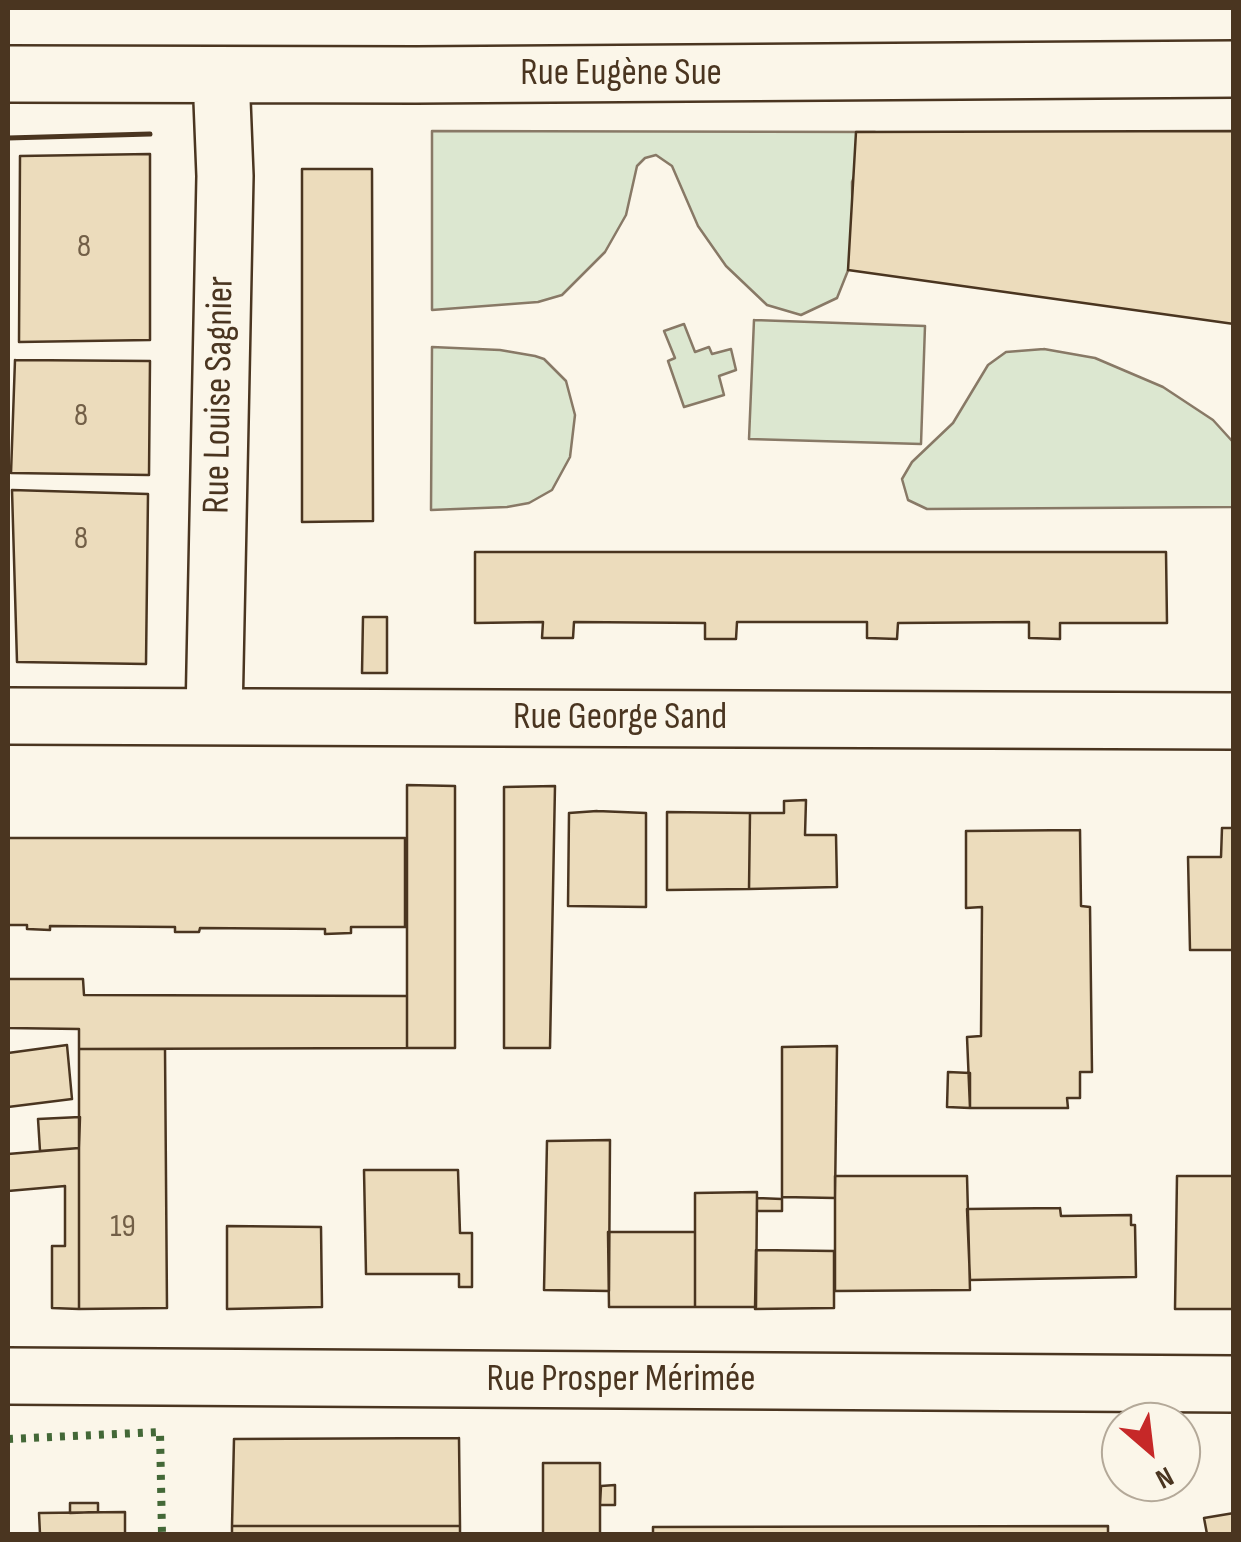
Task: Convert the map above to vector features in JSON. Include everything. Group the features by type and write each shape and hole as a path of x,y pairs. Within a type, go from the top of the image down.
{"street":[{"name":"Rue Eugène Sue","path":"8,74 1234,70"},
{"name":"Rue Louise Sagnier","path":"214,716 224,176 221,74"},
{"name":"Rue George Sand","path":"8,716 1234,721"},
{"name":"Rue Prosper Mérimée","path":"8,1376 1234,1384"}],"green space":[{"path":"432,131 875,132 876,166 854,177 852,182 853,258 837,298 801,315 767,305 726,266 698,226 672,166 656,155 637,166 626,215 605,252 562,295 538,302 432,310"},
{"path":"754,320 925,326 921,444 749,439"},
{"path":"684,324 695,352 709,347 712,354 731,349 736,370 719,376 724,395 684,407 668,361 675,358 664,331"},
{"path":"432,347 535,356 544,359 566,381 575,415 570,457 552,490 529,503 507,507 431,510"},
{"path":"1044,349 1095,358 1163,387 1213,420 1233,442 1233,507 927,509 908,500 902,479 912,462 953,423 988,365 1006,352"}],"building":[{"path":"1234,131 1234,324 848,270 856,132"},
{"path":"150,154 150,340 19,342 20,156"},
{"path":"302,169 372,169 373,521 302,522"},
{"path":"15,360 150,361 149,475 11,473"},
{"path":"12,490 148,494 146,664 17,662"},
{"path":"475,552 1166,552 1167,623 1060,623 1060,639 1029,638 1029,622 898,623 897,639 867,638 867,622 737,622 736,639 705,639 705,623 574,622 573,638 542,638 543,622 475,623"},
{"path":"363,617 387,617 387,673 362,673"},
{"path":"407,785 455,786 455,1048 407,1048"},
{"path":"555,786 550,1048 504,1048 504,787"},
{"path":"806,800 805,835 836,835 837,887 749,889 750,813 784,813 784,801"},
{"path":"667,812 750,813 749,889 667,890"},
{"path":"569,813 646,813 646,907 568,906"},
{"path":"1222,828 1234,828 1234,950 1190,950 1188,857 1221,857"},
{"path":"1080,830 1081,906 1090,907 1092,1072 1080,1072 1080,1098 1067,1098 1068,1108 970,1108 967,1037 981,1036 982,907 966,908 966,831"},
{"path":"8,838 405,838 405,927 351,927 351,933 325,934 325,929 200,928 199,932 175,932 175,927 50,926 50,930 8,925"},
{"path":"8,979 83,979 84,995 407,996 407,1048 79,1049 79,1029 8,1028"},
{"path":"67,1045 72,1099 8,1107 8,1053"},
{"path":"837,1046 835,1198 782,1197 782,1047"},
{"path":"79,1049 165,1049 167,1308 79,1309"},
{"path":"948,1072 970,1073 970,1108 947,1107"},
{"path":"80,1117 79,1148 40,1151 38,1119"},
{"path":"610,1140 609,1291 544,1290 547,1141"},
{"path":"79,1148 79,1309 52,1308 52,1246 65,1246 65,1186 8,1191 8,1154"},
{"path":"364,1170 458,1170 460,1233 472,1233 472,1287 459,1287 459,1274 366,1274"},
{"path":"835,1176 967,1176 970,1290 835,1291"},
{"path":"1177,1176 1234,1176 1234,1309 1175,1309"},
{"path":"757,1192 756,1307 695,1307 695,1193"},
{"path":"757,1198 782,1199 782,1211 757,1211"},
{"path":"1060,1208 1061,1216 1131,1215 1131,1225 1135,1225 1136,1277 970,1280 967,1209"},
{"path":"227,1226 321,1227 322,1307 227,1309"},
{"path":"608,1232 695,1232 695,1307 609,1307"},
{"path":"756,1250 834,1251 834,1308 755,1309"},
{"path":"459,1438 460,1526 232,1526 234,1439"},
{"path":"543,1463 600,1463 600,1534 543,1534"},
{"path":"615,1485 615,1505 600,1505 601,1486"},
{"path":"70,1503 98,1503 98,1512 70,1513"},
{"path":"125,1512 125,1534 40,1534 39,1513"},
{"path":"1234,1513 1234,1534 1207,1534 1204,1518"},
{"path":"232,1526 460,1526 460,1534 232,1534"},
{"path":"1108,1526 1108,1534 653,1534 653,1527"}],"hedge":[{"path":"8,1439 160,1432 162,1534"}],"wall":[{"path":"8,138 150,134"}]}
